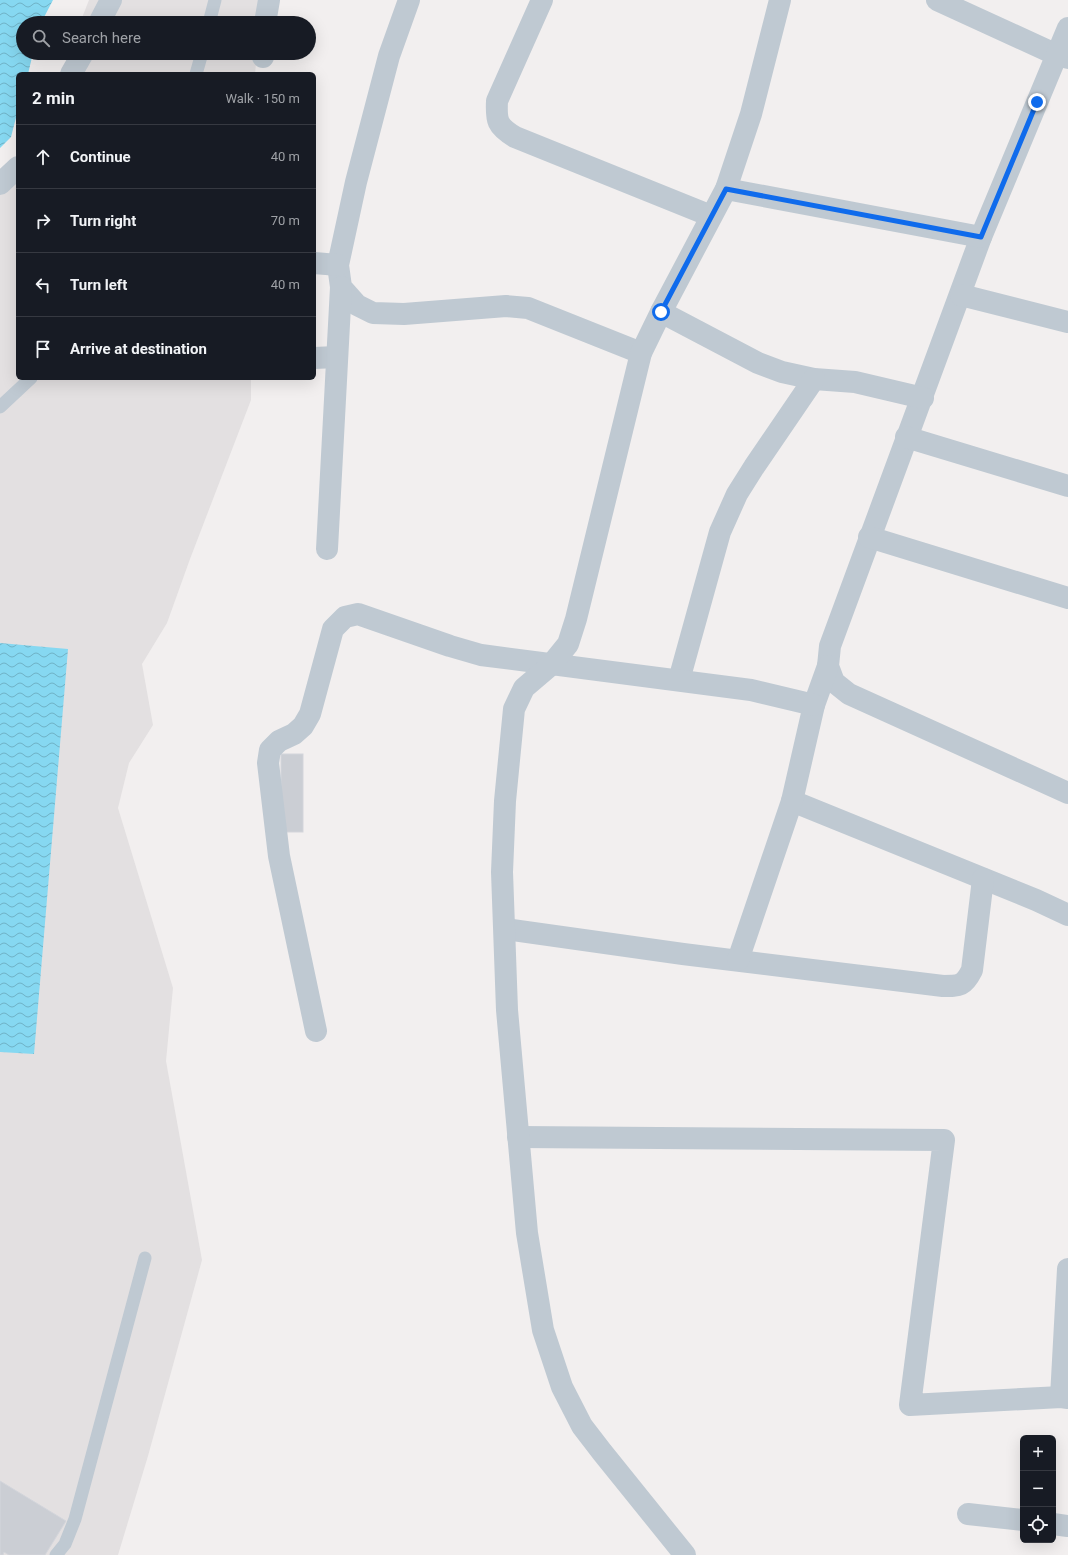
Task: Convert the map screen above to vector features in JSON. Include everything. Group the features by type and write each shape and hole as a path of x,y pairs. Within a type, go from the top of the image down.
{"street":[{"path":"103,16 111,0"},
{"path":"266,16 268,0"},
{"path":"327,549 341,287 338,265 356,182 389,56 409,0"},
{"path":"542,0 497,101 496,115 503,130 516,137 711,216"},
{"path":"685,1555 582,1426 562,1387 543,1330 527,1233 507,1010 502,872 505,801 514,709 524,688 551,665 568,644 576,619 641,353 726,189 751,114 780,0"},
{"path":"937,0 1062,56"},
{"path":"738,960 792,801 814,705 828,666 830,646 981,237 1062,56 1068,28"},
{"path":"72,72 79,60"},
{"path":"0,184 16,169"},
{"path":"726,189 981,237"},
{"path":"316,264 338,265"},
{"path":"341,287 356,305 373,313 404,314 506,306 528,308 641,353"},
{"path":"961,294 1068,322"},
{"path":"661,312 758,363 782,372 814,379 854,382 922,398"},
{"path":"316,358 337,357"},
{"path":"679,680 720,532 737,494 814,379"},
{"path":"906,437 1068,486"},
{"path":"869,537 1068,598"},
{"path":"316,1031 279,856 268,763 270,750 279,741 294,734 303,726 310,714 332,629 344,617 358,614 450,646 482,655 751,690 814,705"},
{"path":"828,666 834,682 849,694 1068,793"},
{"path":"792,801 1036,900 1068,915"},
{"path":"505,929 683,954 943,986 957,986 966,982 972,970 983,879"},
{"path":"518,1137 944,1140 910,1405 1064,1397 1068,1269"},
{"path":"968,1514 1020,1520"},
{"path":"1056,1524 1068,1526"}],"lane":[{"path":"211,16 215,0"},
{"path":"197,72 200,60"},
{"path":"0,407 29,380"},
{"path":"56,1555 65,1544 74,1519 145,1258"}],"shaded area":[{"path":"89,0 260,0 259,16 83,16"},
{"path":"68,60 256,60 255,72 64,72"},
{"path":"16,179 16,380 251,380 251,400 167,623 142,664 153,725 129,763 118,808 173,988 166,1061 202,1260 148,1456 118,1555 0,1555 0,191"}],"water":[{"path":"0,0 53,0 45,16 16,16 16,60 31,60 28,72 16,72 16,118 11,137 0,148"},
{"path":"0,643 68,649 34,1054 0,1052"}],"building":[{"path":"281,754 303,754 303,832 281,832"},
{"path":"0,1481 66,1521 45,1555 9,1555 4,1552 3,1555 0,1555"}],"route":[{"path":"661,312 726,189 981,237 1037,102"}]}
